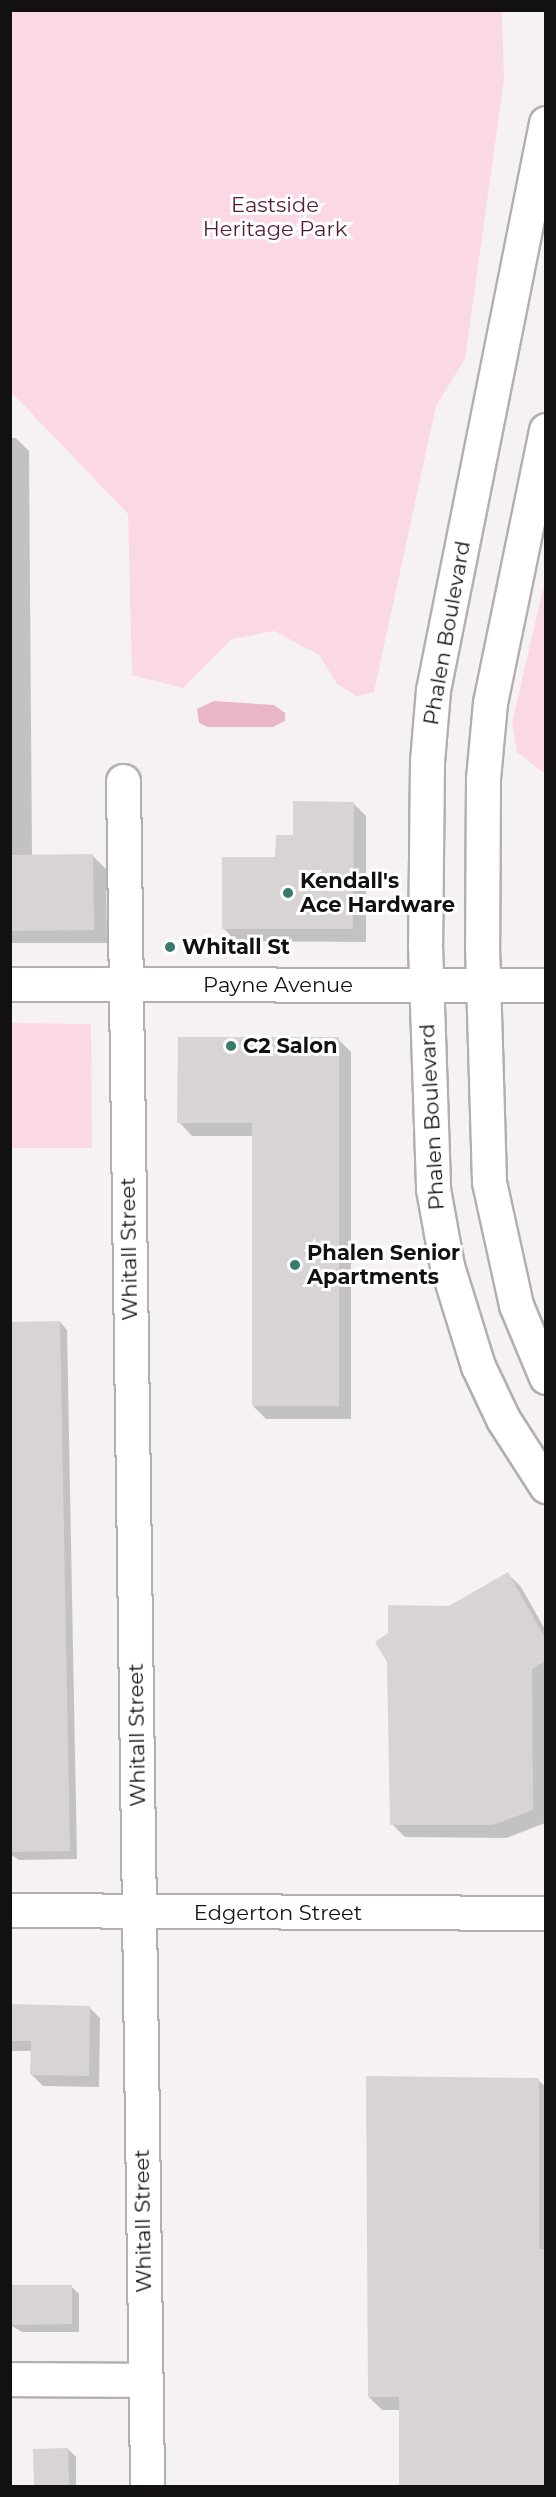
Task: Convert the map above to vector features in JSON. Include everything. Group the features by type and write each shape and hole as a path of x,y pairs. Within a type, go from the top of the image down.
{"street":[{"name":"Phalen Boulevard","path":"546,123 429,721 425,985 433,1189 447,1266 478,1366 503,1419 546,1486"},
{"path":"546,430 486,733 483,985 486,1149 492,1200 516,1305 546,1377"},
{"name":"Whitall Street","path":"123,782 124,984 147,2487"},
{"name":"Payne Avenue","path":"10,984 546,985"},
{"name":"Edgerton Street","path":"10,1910 139,1913 546,1913"},
{"path":"10,2379 146,2380"}],"green space":[{"name":"Eastside Heritage Park","path":"11,10 502,11 504,80 465,359 436,406 374,692 357,696 337,684 319,655 274,631 232,639 183,688 132,675 128,514 11,392"},
{"path":"545,580 546,774 517,752 512,723"},
{"path":"11,1023 91,1024 92,1148 11,1148"}],"shaded area":[{"path":"214,701 274,705 285,713 285,721 273,727 208,727 199,723 197,709"}],"building":[{"name":"Kendall's Ace Hardware","path":"293,801 354,802 353,929 222,929 222,857 275,857 276,835 293,835"},
{"path":"93,854 94,930 10,931 10,855"},
{"name":"Phalen Senior Apartments","path":"178,1037 339,1037 339,1406 252,1406 252,1123 177,1123"},
{"path":"60,1321 70,1851 10,1852 10,1322"},
{"path":"508,1572 546,1640 546,1661 532,1669 533,1810 493,1825 390,1825 387,1662 375,1642 388,1633 388,1605 449,1606"},
{"path":"10,2004 90,2006 89,2076 30,2075 31,2041 10,2041"},
{"path":"366,2076 539,2078 539,2249 546,2249 546,2487 399,2487 399,2397 368,2397"},
{"path":"10,2285 72,2285 72,2324 12,2325"},
{"path":"68,2448 69,2487 34,2487 33,2449"}],"place":[{"name":"Kendall's Ace Hardware","path":"288,893"},
{"name":"Whitall St","path":"170,947"},
{"name":"C2 Salon","path":"231,1046"},
{"name":"Phalen Senior Apartments","path":"295,1265"}]}
